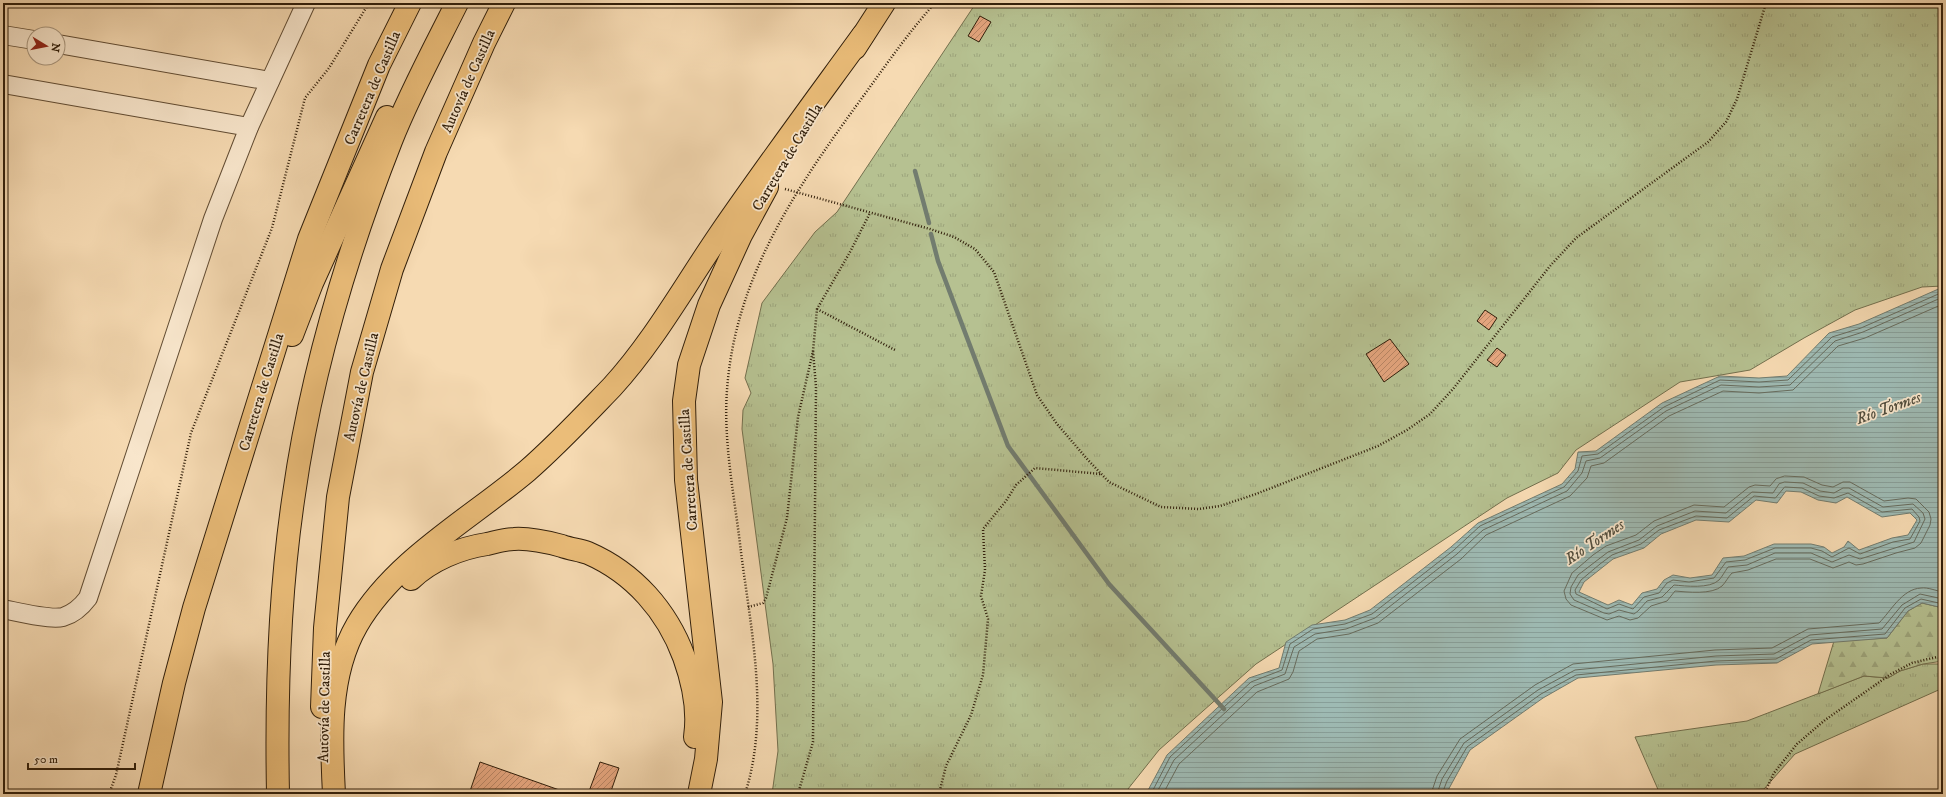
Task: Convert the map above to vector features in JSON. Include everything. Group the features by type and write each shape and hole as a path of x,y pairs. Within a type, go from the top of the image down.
{"highway":[{"name":"Carretera de Castilla","path":"149,794 174,683 194,608 308,239 379,65 410,3"},
{"path":"243,452 312,283 373,145 420,49 446,3"},
{"path":"278,794 276,711 281,616 294,494 317,373 347,265 392,140 457,3"},
{"name":"Autovía de Castilla","path":"323,794 322,703 325,628 338,497 362,372 392,269 436,152 484,43 504,3"},
{"name":"Carretera de Castilla","path":"699,794 706,759 711,702 686,480 684,401 689,365 709,304 741,235 769,184 884,3"},
{"path":"334,794 332,735 333,705 344,655 356,627 375,598 415,558 526,472 568,434 615,384 643,349 762,172 863,36"},
{"path":"342,794 341,719 352,658 365,628 387,600 419,571 454,552 477,545 515,539 549,543 587,553 610,565 630,579 660,610 679,643 692,681 695,702 696,730 692,760 684,794"}],"street":[{"path":"3,609 40,616 63,617 81,607 88,598 213,219 249,127 306,3"},
{"path":"3,35 26,39"},
{"path":"66,45 270,81"},
{"path":"3,84 249,127"}],"path":[{"path":"109,794 116,775 191,434 272,228 305,98 329,68 369,3"},
{"path":"746,794 751,778 758,704 728,441 727,390 733,344 745,297 766,246 798,192 845,122 912,29 935,3"},
{"path":"769,184 954,237 975,249 994,272 1038,395 1057,424 1109,482 1161,507 1199,509 1220,506 1256,494 1378,446 1407,430 1430,414 1453,389 1550,266 1576,238 1708,142 1726,122 1737,99 1766,3"},
{"path":"748,607 763,603 766,598 787,518 798,417 813,351 817,309 870,213"},
{"path":"817,309 896,350"},
{"path":"798,794 813,742 816,387 813,351"},
{"path":"939,794 946,766 971,715 983,675 988,619 981,596 985,570 983,529 1006,501 1016,485 1035,468 1102,474"},
{"path":"1764,794 1774,773 1797,744 1825,720 1891,674 1912,663 1937,657 1943,658"}],"green space":[{"path":"976,3 1943,3 1943,286 1922,287 1855,310 1750,370 1680,382 1576,450 1558,473 1507,498 1256,664 1159,750 1124,794 772,794 778,751 773,664 742,429 743,410 751,393 745,378 762,303 815,232 837,212"},
{"path":"1922,603 1943,608 1943,661 1923,664 1900,671 1888,678 1864,676 1818,694 1834,641 1887,638 1908,611"},
{"path":"1923,664 1943,664 1943,688 1795,754 1764,789 1660,794 1635,737 1747,721 1864,676 1888,678 1900,671"}],"water":[{"name":"Río Tormes","path":"1943,287 1943,608 1922,603 1908,611 1887,638 1812,644 1777,663 1716,665 1578,678 1543,698 1470,750 1446,794 1146,794 1167,755 1249,678 1279,668 1286,642 1312,625 1345,620 1370,610 1451,547 1478,523 1562,484 1575,469 1578,452 1596,451 1662,403 1720,376 1759,378 1787,376 1829,333 1859,324","holes":["1786,491 1801,492 1818,500 1836,503 1847,497 1882,517 1910,513 1917,520 1908,535 1892,538 1859,550 1848,541 1844,547 1832,553 1824,547 1811,544 1774,544 1744,556 1723,558 1712,575 1690,578 1673,575 1664,580 1657,589 1642,593 1632,605 1619,600 1608,605 1579,592 1584,582 1613,559 1644,548 1661,534 1696,520 1729,522 1756,500 1777,503"]}],"building":[{"path":"980,16 991,22 979,42 968,36"},
{"path":"1485,310 1497,318 1489,330 1477,321"},
{"path":"1390,339 1409,364 1384,382 1366,354"},
{"path":"1497,348 1506,355 1497,367 1487,360"},
{"path":"480,762 565,792 565,794 469,794"},
{"path":"600,762 619,768 610,794 588,794"}],"waterway":[{"path":"915,171 929,223"},
{"path":"931,234 938,261 1008,446 1109,584 1224,709"}]}
